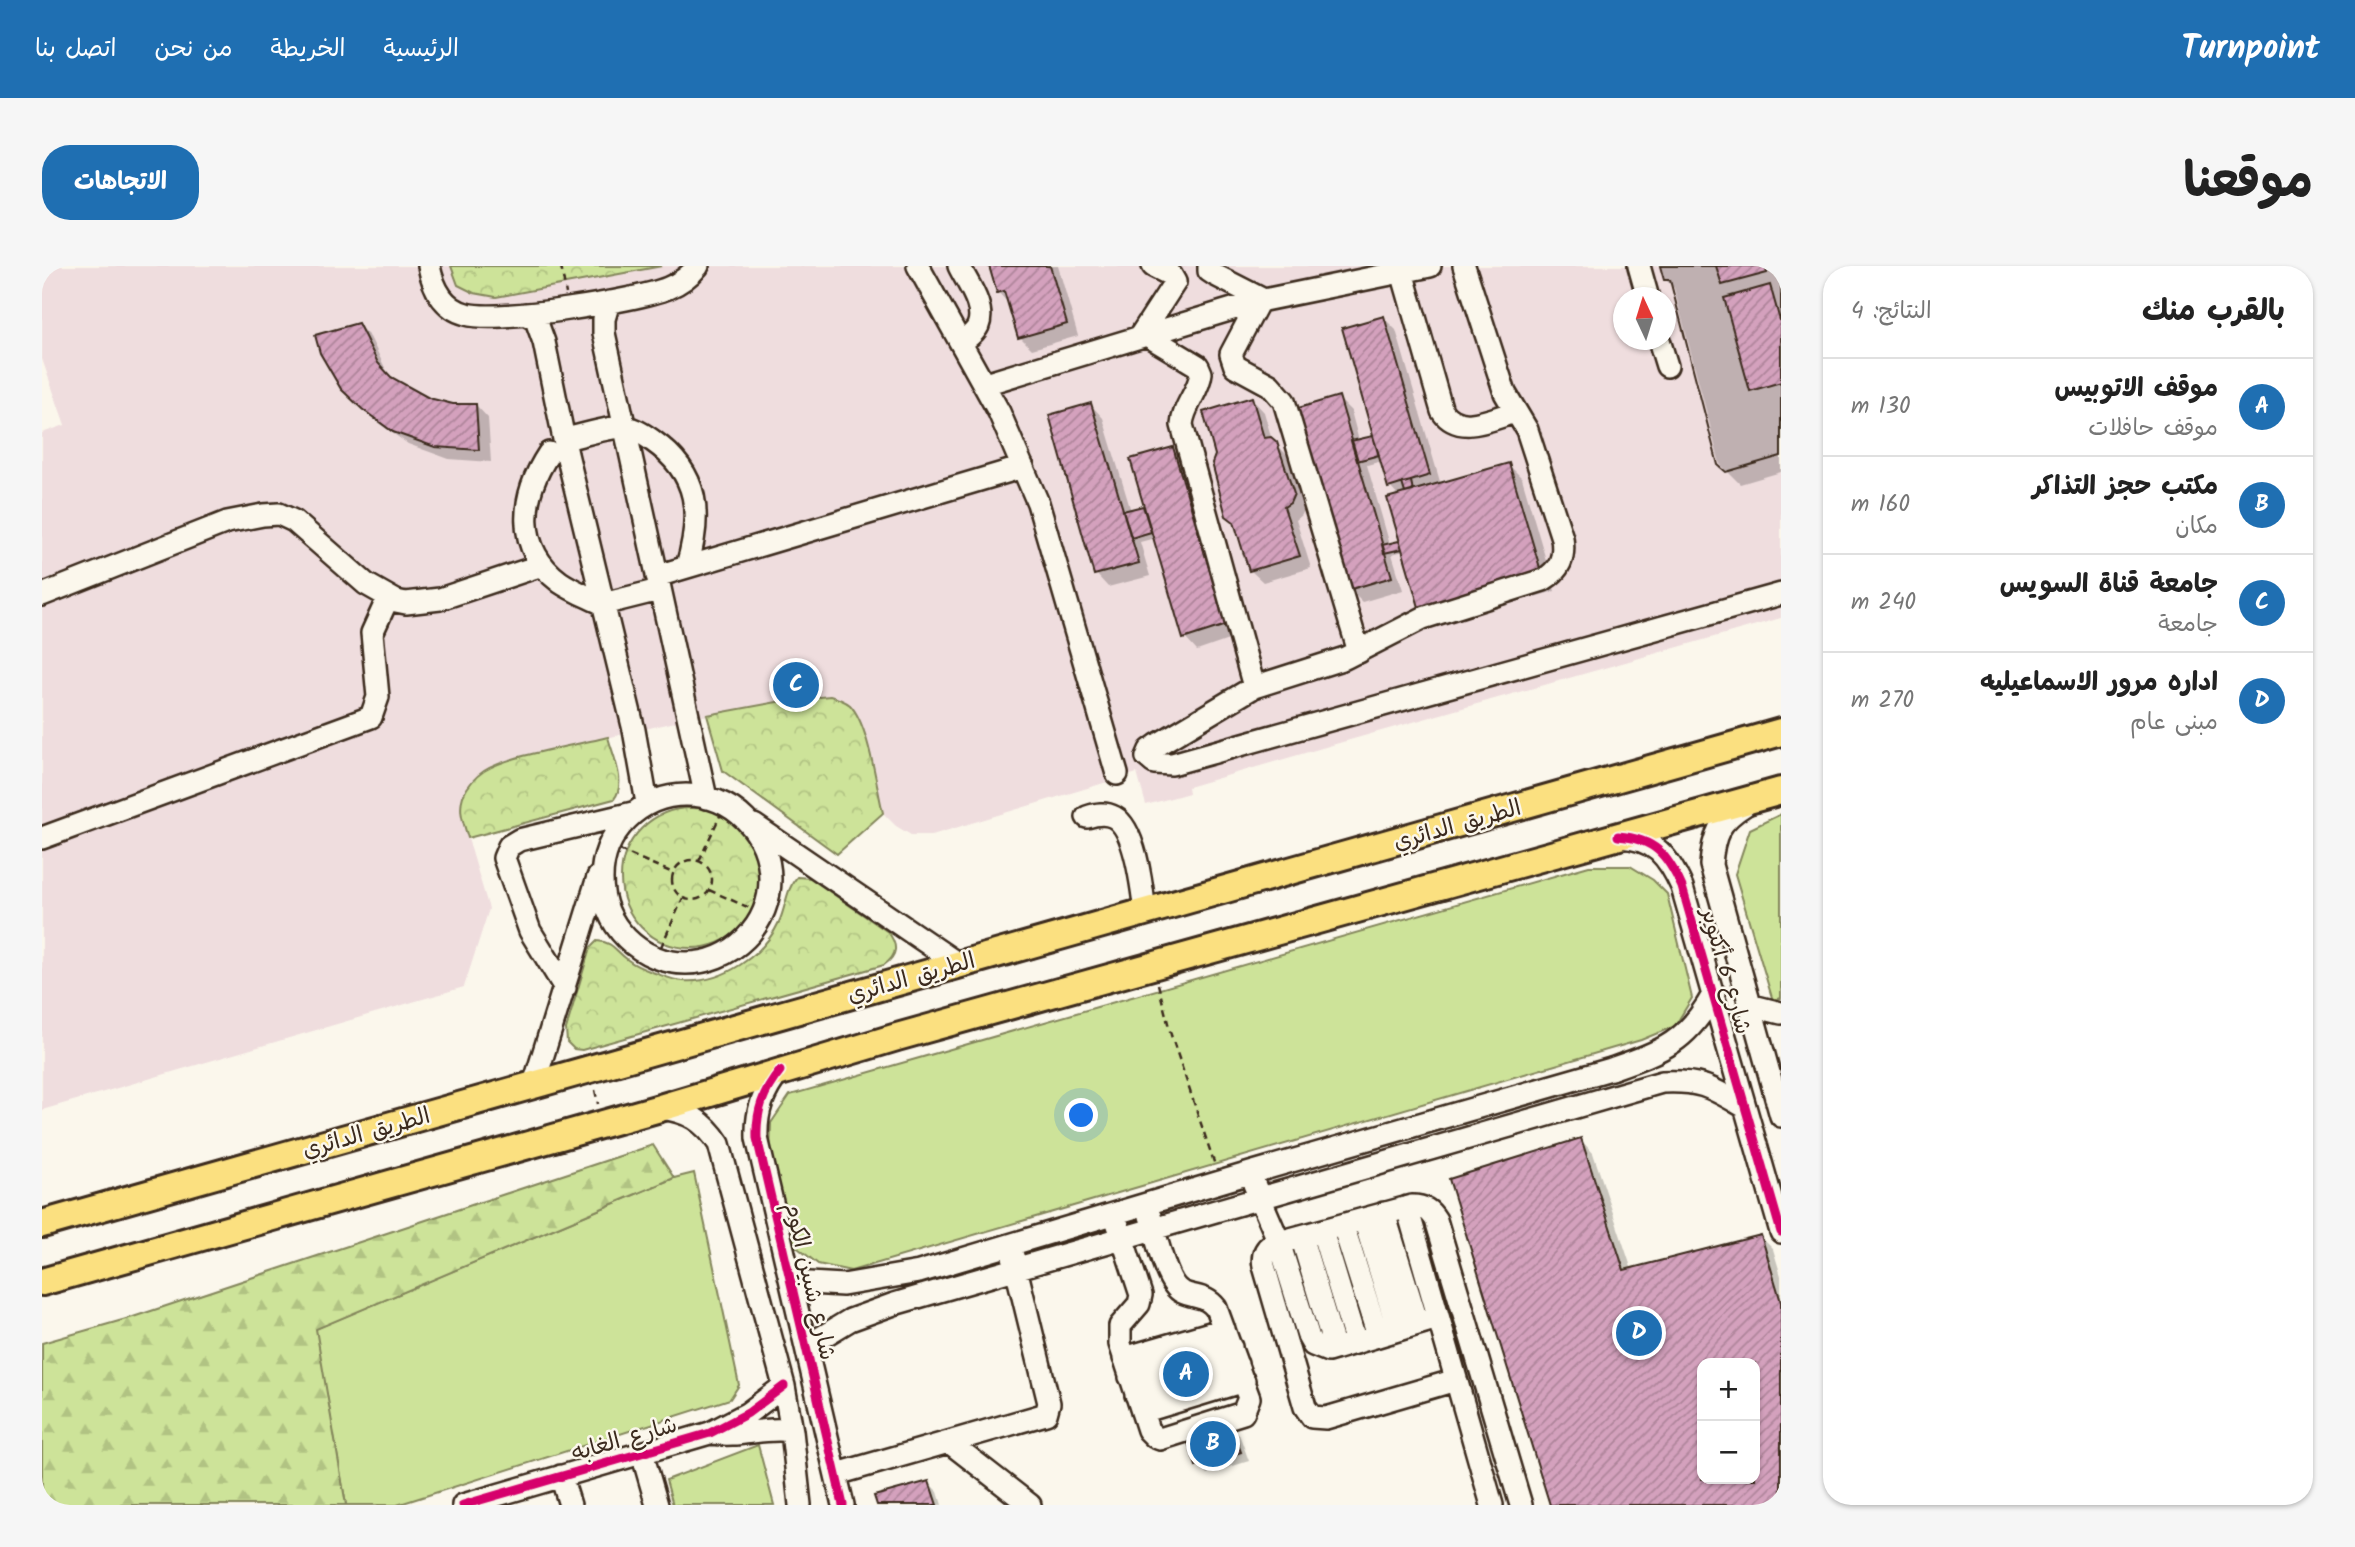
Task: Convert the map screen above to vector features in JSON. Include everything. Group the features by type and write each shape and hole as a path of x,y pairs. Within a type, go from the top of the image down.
{"main road":[{"name":"الطريق الدائري","path":"42,1224 1781,733"},
{"path":"42,1282 660,1108 780,1071 1781,791"}],"street":[{"path":"429,266 438,293 450,306 465,314 483,316 569,308 667,289 691,275 698,266"},
{"path":"918,266 985,384 1038,503 1117,774"},
{"path":"959,266 977,301 980,316 977,328 961,343"},
{"path":"1142,335 1174,287 1171,275 1153,266"},
{"path":"1209,266 1209,271 1261,301"},
{"path":"985,384 1261,301 1430,266"},
{"path":"1464,266 1505,393 1527,430 1562,538 1564,551 1554,574 1543,580 1423,618 1359,652 1327,665 1254,687 1157,745 1150,750 1147,757 1154,763 1172,764 1781,594"},
{"path":"1639,266 1645,287"},
{"path":"1402,272 1442,411 1448,419 1457,425 1468,425 1515,412"},
{"path":"1261,301 1231,354 1231,360 1235,366 1270,386 1284,401 1359,652"},
{"path":"609,302 604,319 604,332 624,427 658,583 715,801"},
{"path":"525,314 536,320 541,331 557,446 603,604 634,730 640,808"},
{"path":"1142,335 1198,366 1201,373 1197,388 1182,416 1182,425 1254,687"},
{"path":"1662,350 1667,366"},
{"path":"687,566 696,537 696,506 687,479 669,452 645,435 624,427 557,446 536,472 528,494 526,518 530,541 542,565 561,582 603,604 658,583 687,566 1023,467"},
{"path":"42,595 227,522 279,514 306,528 366,584 388,598 406,603 440,599 542,565"},
{"path":"42,838 371,717 378,697 372,633 388,598"},
{"path":"565,988 530,931 504,858 509,846 519,840 684,795 715,801 744,818 958,964"},
{"name":"شارع 6 أكتوبر","path":"1755,799 1723,821 1712,850 1714,881 1781,1116"},
{"path":"534,1084 606,852 619,828 640,808"},
{"path":"1087,817 1100,813 1113,816 1124,825 1137,862 1145,912"},
{"path":"606,852 601,883 606,907 617,929 634,946 656,958 679,963 703,962 726,954 745,940 760,921 768,900 770,878 767,856 758,836 744,818"},
{"name":"شارع 6 أكتوبر","path":"1618,836 1637,838 1653,845 1670,864 1682,887 1780,1224"},
{"path":"1701,947 1730,939"},
{"path":"792,1282 843,1285 919,1272 1250,1172 1611,1069 1661,1051 1689,1031 1714,993"},
{"path":"1749,1005 1781,1013"},
{"path":"1770,1074 1781,1055"},
{"name":"شارع شبين الكوم","path":"780,1071 767,1089 759,1109 757,1138 843,1505"},
{"path":"807,1346 867,1313 1662,1082 1688,1080 1709,1086 1745,1107"},
{"path":"660,1108 678,1110 695,1117 709,1129 719,1144 725,1161 784,1386 800,1505"},
{"path":"725,1161 741,1150 760,1152"},
{"path":"1250,1172 1279,1242 1313,1345 1328,1351 1408,1327"},
{"path":"1114,1213 1141,1295 1139,1304 1120,1326 1119,1344 1151,1434 1160,1439 1165,1438 1243,1413 1250,1398 1212,1302 1182,1292 1171,1281 1146,1204"},
{"path":"1364,1219 1408,1327 1456,1380 1490,1501 1518,1497 1436,1220 1427,1209 1420,1206 1406,1207 1322,1230 1267,1248 1263,1260 1307,1410 1312,1417 1326,1418 1456,1380"},
{"path":"1406,1207 1408,1327"},
{"path":"1364,1219 1408,1327"},
{"path":"1322,1230 1356,1343"},
{"path":"1301,1236 1335,1349"},
{"path":"836,1474 1042,1416 1048,1410 1049,1403 1010,1244"},
{"path":"1133,1386 1234,1355"},
{"path":"1133,1386 1234,1355"},
{"name":"شارع الغابه","path":"474,1503 710,1433 748,1413 784,1386"},
{"name":"شارع الغابه","path":"710,1433 735,1434 769,1429 792,1431"},
{"path":"949,1442 1030,1505"},
{"path":"642,1453 657,1505"},
{"path":"562,1476 570,1505"}],"path":[{"path":"561,266 569,308"},
{"path":"699,862 715,801"},
{"path":"606,852 673,873"},
{"path":"684,861 699,862 708,868 711,874 709,890 702,898 683,898 674,889 673,873 684,861"},
{"path":"709,890 754,910 760,921"},
{"path":"656,958 683,898"},
{"path":"1154,966 1171,1035 1220,1181"},
{"path":"589,1068 603,1124"}],"shaded area":[{"path":"42,266 1781,266 1781,618 1188,787 1189,793 1146,805 1137,773 932,835 911,835 896,826 883,813 862,724 830,696 788,700 688,719 525,757 461,815 489,909 464,987 42,1110 42,433 65,425 42,359"}],"green space":[{"path":"451,266 662,266 496,297 474,293 458,285"},
{"path":"830,696 843,700 857,714 871,756 883,813 837,854 723,771 707,715 788,700"},
{"path":"608,737 619,777 618,793 614,799 468,838 461,807 463,796 477,776 495,765 526,755"},
{"path":"691,808 718,813 741,828 756,851 761,878 756,905 741,928 718,943 691,948 664,943 641,928 626,905 621,878 626,851 641,828 664,813"},
{"path":"1781,814 1781,998 1773,1001 1735,874 1750,829"},
{"path":"1589,866 1630,866 1653,880 1667,894 1692,998 1675,1026 1641,1040 851,1271 818,1264 794,1245 770,1155 771,1123 790,1095"},
{"path":"797,877 810,878 888,932 894,941 895,950 889,961 884,965 582,1050 574,1049 567,1042 566,1029 590,948 597,941 611,945 636,965 672,979 698,981 712,978 740,965 763,946 779,922"},
{"path":"653,1145 674,1178 316,1329 346,1505 42,1505 42,1343 133,1317"},
{"path":"694,1173 739,1385 730,1399 397,1505 346,1505 315,1329 674,1178"},
{"path":"758,1445 774,1505 673,1505 666,1480"}],"building":[{"path":"989,266 1050,266 1067,324 1018,338 1004,291 997,293"},
{"path":"1660,266 1716,266 1722,285 1767,273 1765,266 1781,266 1781,324 1770,285 1724,298 1750,391 1781,382 1781,456 1726,472 1718,465 1676,303 1676,287 1672,287 1670,280 1664,280"},
{"path":"1660,266 1781,266 1781,456 1726,472 1718,465 1676,303 1676,287 1672,287 1670,280 1664,280"},
{"path":"1384,316 1430,475 1388,488 1342,328"},
{"path":"358,323 378,363 391,377 429,398 453,404 476,404 479,450 435,447 393,432 341,389 320,353 315,335"},
{"path":"1339,396 1392,577 1348,590 1295,409"},
{"path":"1252,397 1264,438 1271,437 1277,442 1294,494 1290,503 1284,507 1300,556 1249,571 1234,522 1226,516 1212,463 1215,455 1203,412"},
{"path":"1091,403 1139,563 1094,575 1049,415"},
{"path":"1373,436 1379,455 1357,461 1351,441"},
{"path":"1173,447 1226,625 1183,639 1130,459"},
{"path":"1509,463 1543,578 1421,614 1387,498"},
{"path":"1411,481 1413,491 1405,493 1402,483"},
{"path":"1143,506 1151,532 1131,538 1123,511"},
{"path":"1399,541 1402,549 1384,553 1382,545"},
{"path":"1581,1138 1624,1270 1761,1235 1781,1302 1781,1505 1550,1505 1449,1179"},
{"path":"1230,1423 1241,1452 1196,1466 1186,1436"},
{"path":"929,1481 937,1505 877,1505 874,1496"}],"cycle path":[{"path":"1618,836 1642,841 1658,850 1671,866 1682,887 1781,1232"},
{"path":"780,1071 762,1102 757,1138 843,1505"},
{"path":"463,1505 710,1433 748,1413 784,1386"}],"place":[{"name":"جامعة قناة السويس","path":"796,685"},
{"name":"اداره مرور الاسماعيليه","path":"1639,1333"},
{"name":"موقف الاتوبيس","path":"1186,1374"},
{"name":"مكتب حجز التذاكر","path":"1213,1444"}]}
